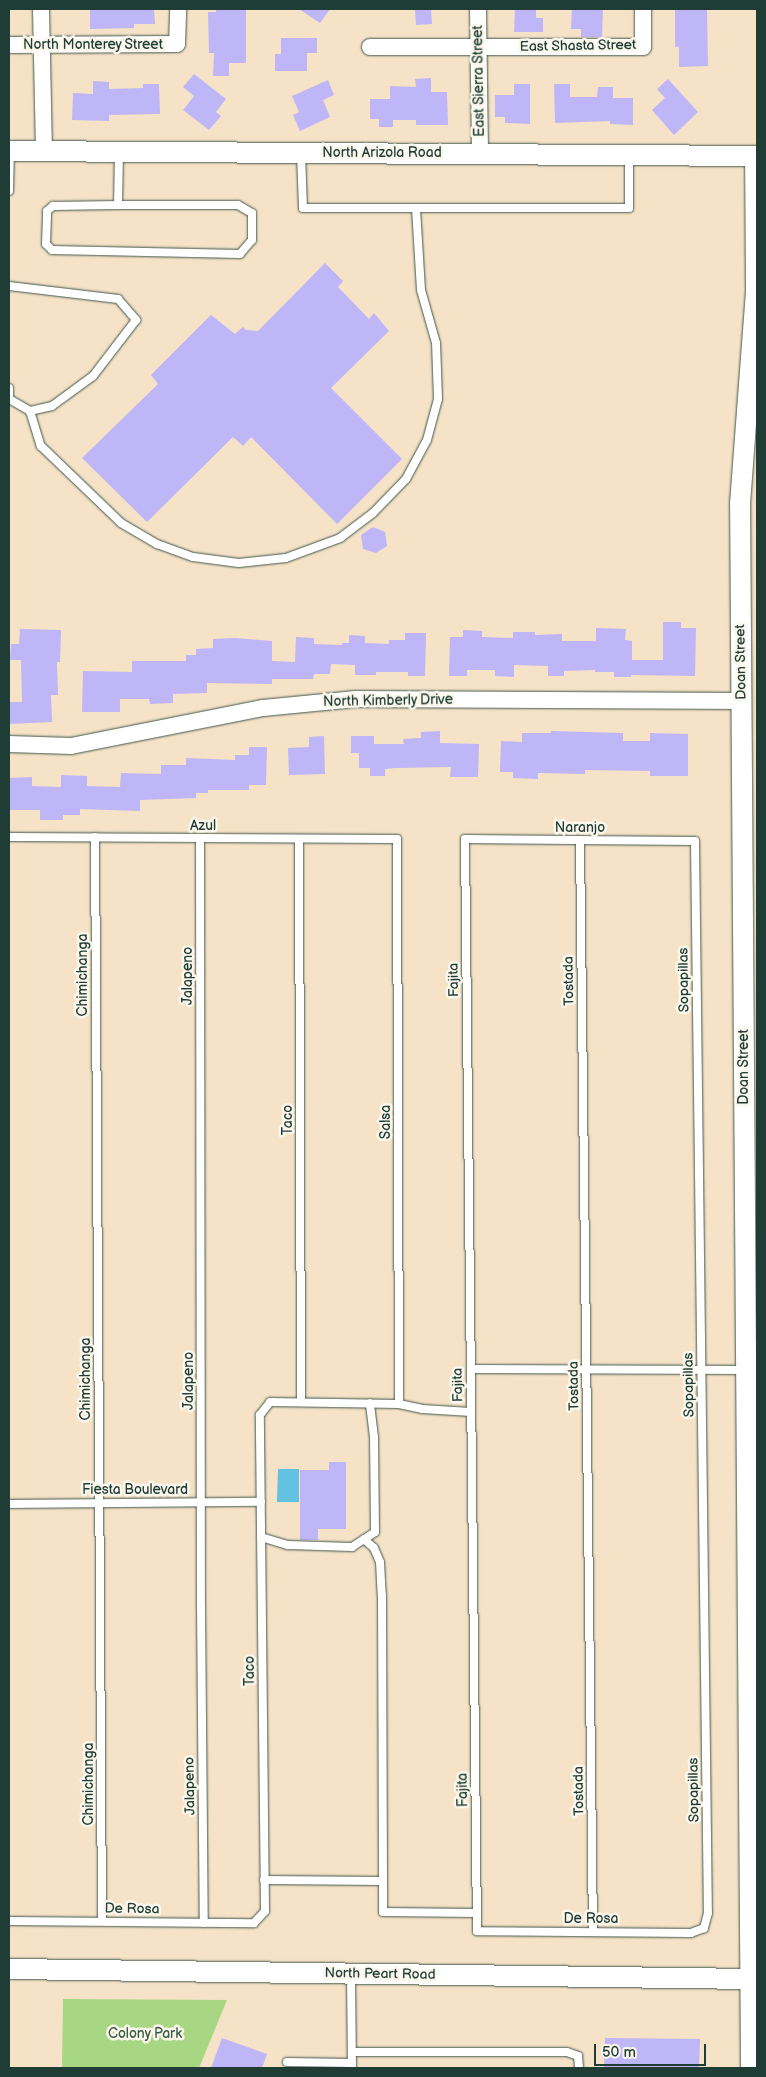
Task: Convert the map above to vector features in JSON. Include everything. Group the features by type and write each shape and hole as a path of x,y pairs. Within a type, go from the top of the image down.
{"street":[{"path":"41,9 40,45 44,151"},
{"name":"North Monterey Street","path":"9,45 177,44 178,9"},
{"name":"East Sierra Street","path":"478,9 480,153"},
{"name":"East Shasta Street","path":"478,46 643,48 643,9"},
{"path":"370,47 478,46"},
{"name":"North Arizola Road","path":"9,151 756,156"},
{"name":"Doan Street","path":"751,2068 754,1979 747,1370 751,1137 740,504 756,289 756,156"},
{"name":"North Kimberly Drive","path":"9,744 71,746 263,708 356,699 742,701"},
{"name":"North Peart Road","path":"9,1969 754,1979"}],"lane":[{"path":"9,151 9,191"},
{"path":"118,204 119,151"},
{"path":"301,152 304,208 629,208 629,155"},
{"path":"118,204 238,204 252,213 252,240 240,254 52,250 46,244 47,211 53,206 118,204"},
{"path":"30,411 41,446 121,523 157,544 193,556 239,563 286,558 340,538 373,512 406,478 427,440 438,399 436,343 421,290 416,208"},
{"path":"9,286 118,299 136,320 93,376 52,406 30,411 9,399 9,388"},
{"name":"Azul","path":"9,837 397,839"},
{"name":"Chimichanga","path":"94,838 102,1921"},
{"name":"Jalapeno","path":"200,838 204,1923"},
{"name":"Taco","path":"254,1924 265,1911 260,1415 270,1402 301,1402 300,839"},
{"name":"Salsa","path":"397,839 399,1404"},
{"name":"Naranjo","path":"464,839 694,841"},
{"name":"Fajita","path":"464,839 477,1931"},
{"name":"Tostada","path":"580,840 593,1932"},
{"name":"Sopapillas","path":"694,841 708,1913 704,1928"},
{"path":"471,1369 747,1370"},
{"path":"301,1402 399,1404 422,1409 471,1412"},
{"path":"261,1537 288,1545 352,1546 375,1532 374,1437 370,1403"},
{"name":"Fiesta Boulevard","path":"9,1504 261,1502"},
{"path":"364,1539 374,1548 380,1562 382,1595 383,1912 477,1913"},
{"path":"264,1880 383,1881"},
{"name":"De Rosa","path":"9,1921 254,1924"},
{"name":"De Rosa","path":"477,1931 690,1932 704,1928"},
{"path":"287,2062 352,2066 351,1974"},
{"path":"352,2052 567,2052 578,2056 579,2068"}],"green space":[{"name":"Colony Park","path":"63,1999 227,2000 199,2068 62,2068"}],"water":[{"path":"278,1469 299,1469 299,1502 277,1502"}],"building":[{"path":"90,9 154,9 155,24 134,24 134,28 90,29"},
{"path":"216,9 246,9 246,63 229,63 229,76 213,76 214,53 209,53 208,12 216,12"},
{"path":"299,9 330,9 320,23"},
{"path":"415,9 431,9 432,24 416,25"},
{"path":"515,9 536,9 536,18 543,18 543,32 514,32"},
{"path":"572,9 603,9 602,37 581,37 581,29 571,29"},
{"path":"675,9 707,9 708,66 679,67 679,47 675,47"},
{"path":"281,38 317,38 317,53 307,53 307,71 275,71 275,54 281,54"},
{"path":"194,74 226,99 216,112 221,116 209,130 183,110 194,96 183,87"},
{"path":"431,78 431,92 447,92 448,125 416,125 416,120 393,120 393,127 379,127 379,119 370,119 370,99 390,99 390,86 416,87 415,79"},
{"path":"668,79 698,112 674,135 652,110 665,98 657,89"},
{"path":"328,80 334,95 323,100 330,117 300,131 293,115 299,112 292,96"},
{"path":"93,81 109,82 109,89 143,88 143,84 159,84 160,114 109,115 109,121 72,120 73,93 93,94"},
{"path":"514,84 530,84 530,124 505,123 505,117 495,117 495,95 514,95"},
{"path":"554,84 570,84 570,97 597,97 598,87 613,87 613,98 633,98 633,125 610,124 610,121 555,123"},
{"path":"325,263 343,281 338,287 369,319 374,313 389,331 331,388 402,459 337,524 251,437 243,446 233,437 147,522 82,458 158,384 151,375 211,315 235,334 243,327 246,330 258,331"},
{"path":"373,527 385,532 387,546 376,553 363,549 361,535"},
{"path":"663,622 681,622 681,628 696,628 695,676 631,675 631,677 614,677 614,672 595,672 595,670 564,671 564,676 548,676 548,666 514,665 514,677 495,676 495,670 467,670 467,676 449,676 450,637 463,637 463,630 482,631 482,637 513,638 513,632 535,632 535,635 562,634 562,641 596,641 596,628 626,629 625,640 632,641 632,660 663,660"},
{"path":"20,629 61,630 60,662 57,662 58,695 51,695 52,722 10,724 10,702 22,702 21,660 10,660 11,644 19,644"},
{"path":"405,633 426,633 425,676 408,676 408,672 376,672 376,675 355,675 355,665 331,664 330,674 314,674 313,679 272,679 272,684 207,683 207,693 173,694 173,703 150,704 149,699 120,699 120,712 82,712 83,671 132,672 132,661 186,661 186,655 196,655 196,649 213,648 213,639 235,638 272,641 272,661 295,662 296,637 314,638 314,644 342,645 342,643 349,643 349,635 365,636 365,643 389,644 389,640 405,640"},
{"path":"440,731 440,743 479,744 478,777 450,777 451,767 385,769 385,776 370,776 370,768 359,768 359,753 351,753 351,736 374,736 374,744 404,744 403,739 421,738 421,732"},
{"path":"551,731 623,733 623,741 650,741 650,733 688,734 688,776 650,776 650,771 585,770 585,774 538,773 538,779 513,778 513,772 500,772 501,741 522,742 522,733 551,733"},
{"path":"324,736 325,774 289,775 288,748 309,747 309,737"},
{"path":"249,747 267,747 266,785 249,785 249,790 208,790 208,793 196,793 196,798 140,800 140,811 80,809 80,815 63,815 63,820 40,820 40,810 9,810 9,778 32,777 32,786 61,787 61,775 87,776 87,786 120,787 121,773 161,774 161,765 186,765 186,758 235,760 235,755 249,755"},
{"path":"329,1462 346,1462 346,1529 318,1529 318,1540 300,1540 300,1470 329,1470"},
{"path":"222,2038 267,2054 262,2068 211,2068"},
{"path":"605,2038 700,2039 699,2068 604,2068"}]}
